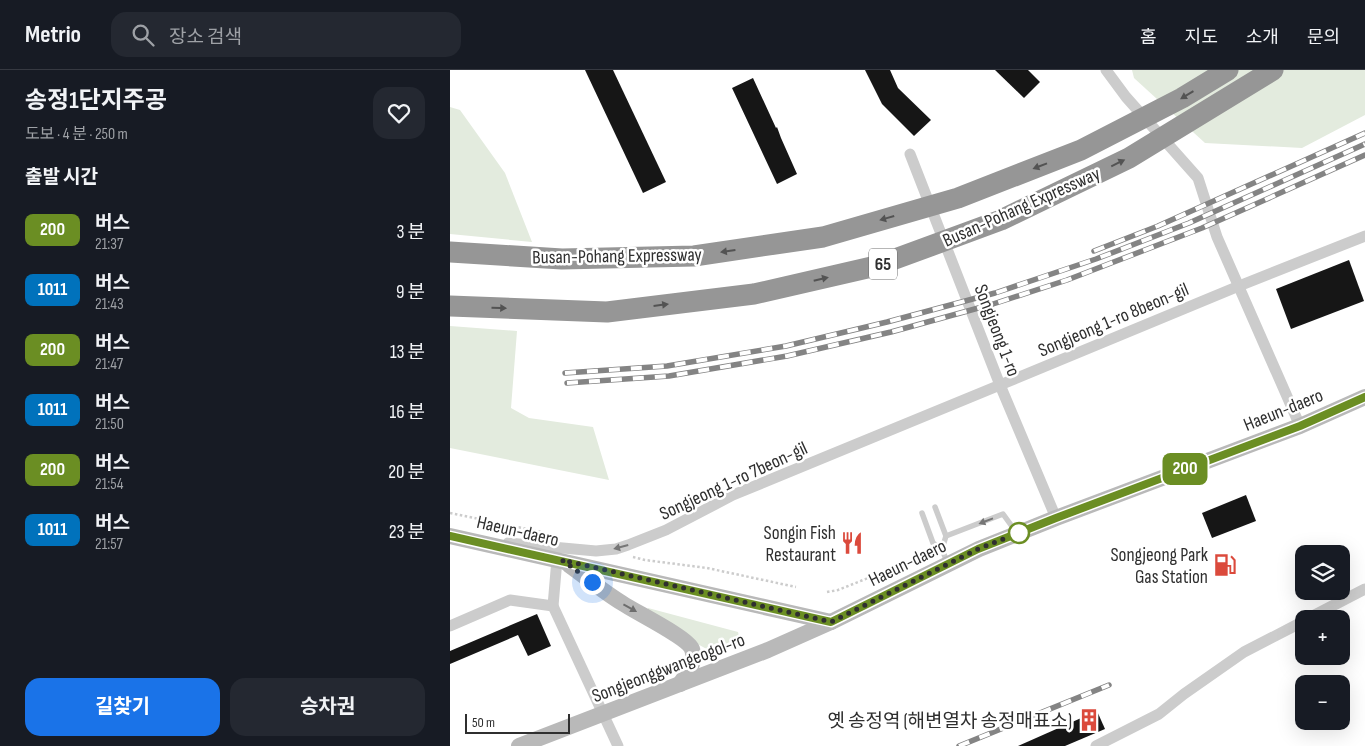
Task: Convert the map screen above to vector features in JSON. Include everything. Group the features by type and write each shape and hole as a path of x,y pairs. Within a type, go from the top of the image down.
{"highway":[{"name":"Busan-Pohang Expressway","path":"450,252 562,259 694,256 823,237 958,198 1081,150 1182,98 1228,70"},
{"name":"Busan-Pohang Expressway","path":"450,306 606,312 754,294 876,266 1001,220 1129,158 1273,70"}],"main road":[{"name":"Haeun-daero","path":"450,536 831,622 978,549 1300,426 1365,397"},
{"path":"450,526 468,539"},
{"path":"559,560 622,604 659,624 691,648 692,666 680,684"},
{"name":"Songjeonggwangeogol-ro","path":"518,746 768,650 831,622"}],"street":[{"path":"1106,70 1126,97 1198,178 1218,238 1300,426"},
{"name":"Songjeong 1-ro","path":"910,154 1000,385 1056,518"},
{"name":"Songjeong 1-ro 8beon-gil","path":"1000,385 1365,236"},
{"name":"Songjeong 1-ro 7beon-gil","path":"468,539 596,550 616,549 666,530 733,495 1000,385"},
{"path":"559,560 553,606 618,746"},
{"path":"1325,610 1365,588"},
{"path":"450,626 510,600 553,606"},
{"path":"1096,746 1158,714 1244,652 1295,626"}],"lane":[{"path":"935,507 946,536 942,549"},
{"path":"922,513 933,543 942,549 948,564"},
{"path":"946,536 1003,514 1017,534"}],"path":[{"path":"450,513 542,532"},
{"path":"827,592 838,590 942,549"},
{"path":"630,556 645,560 707,568 796,587"}],"shaded area":[{"path":"1132,70 1365,70 1365,115 1302,148 1205,143 1134,78"},
{"path":"450,107 460,110 505,173 532,242 450,234"},
{"path":"450,326 517,331 511,408 529,418 593,427 609,480 450,448"},
{"path":"648,608 738,632 740,641 712,652 647,610"}],"building":[{"path":"585,70 613,70 666,182 643,193"},
{"path":"865,70 890,70 898,88 931,120 914,136 882,104"},
{"path":"995,70 1028,70 1040,82 1024,98"},
{"path":"753,78 797,174 777,184 732,88"},
{"path":"1349,260 1364,301 1291,329 1276,289"},
{"path":"1246,495 1256,521 1212,538 1202,513"},
{"path":"537,614 551,646 528,656 518,635 450,664 450,651"},
{"name":"옛 송정역 (해변열차 송정매표소)","path":"1097,711 1105,729 1065,746 1018,746"}],"railway":[{"path":"1094,251 1158,226 1365,133"},
{"path":"565,373 667,366 786,346 887,322 995,293 1096,259 1189,223 1365,144"},
{"path":"567,383 669,376 787,356 891,332 993,304 1067,280 1202,228 1365,155"},
{"path":"959,746 1109,685"}],"bus line":[{"name":"200","path":"450,536 831,622 978,549 1300,426 1365,397"}],"place":[{"name":"Songin Fish Restaurant","path":"852,543"},
{"name":"Songjeong Park Gas Station","path":"1225,565"},
{"name":"옛 송정역 (해변열차 송정매표소)","path":"1089,720"}],"route":[{"path":"592,582 562,560 831,622 978,549 1019,533"}]}
